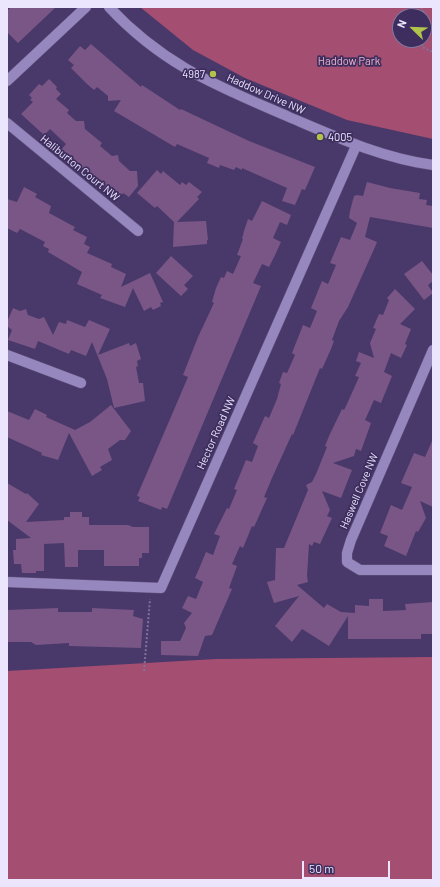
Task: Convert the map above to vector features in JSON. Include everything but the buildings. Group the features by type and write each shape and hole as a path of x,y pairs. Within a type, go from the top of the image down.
{"street":[{"path":"7,81 86,7"},
{"name":"Haddow Drive NW","path":"109,7 151,46 196,75 356,146 400,159 433,165"},
{"name":"Haliburton Court NW","path":"7,122 138,230"},
{"name":"Hector Road NW","path":"151,588 161,588 356,146"},
{"name":"Haswell Cove NW","path":"433,350 351,540 347,553 348,562 360,570 433,570"},
{"path":"7,355 81,383"},
{"path":"7,582 151,588"}],"path":[{"path":"144,671 151,588"}],"green space":[{"name":"Haddow Park","path":"140,7 433,7 433,139 347,120 245,78 193,50"},
{"path":"433,657 433,880 7,880 7,671 216,659"}],"place":[{"name":"4987","path":"213,74"},
{"name":"4005","path":"320,137"}]}
